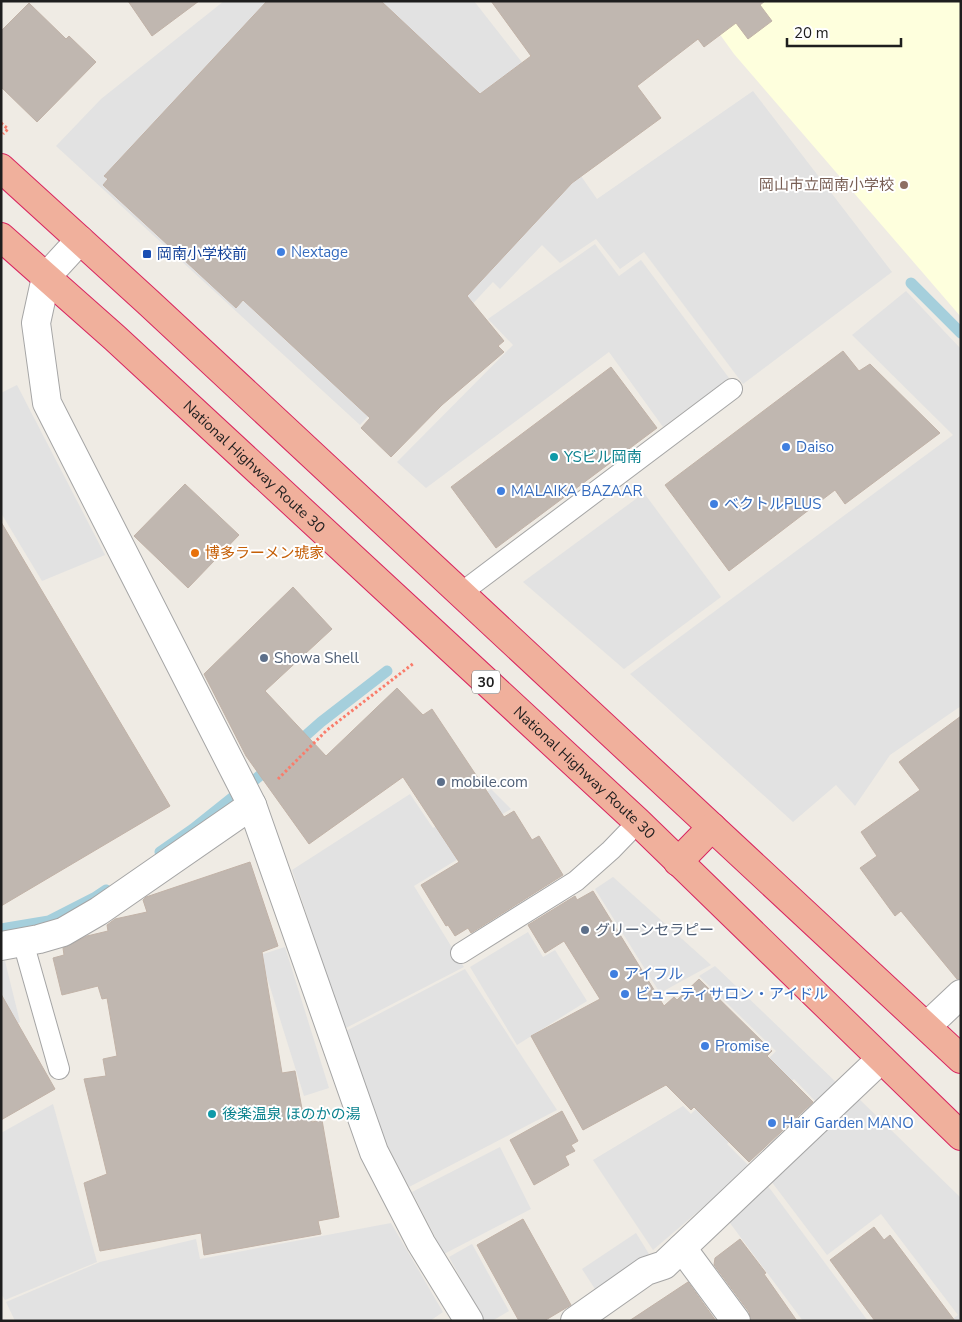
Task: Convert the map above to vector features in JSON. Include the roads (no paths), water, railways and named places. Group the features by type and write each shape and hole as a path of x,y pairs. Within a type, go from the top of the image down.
{"highway":[{"path":"1,168 462,593 961,1059"},
{"name":"National Highway Route 30","path":"1,238 122,345 638,822 961,1136"},
{"path":"678,862 712,827"}],"street":[{"path":"80,240 46,278 36,323 47,403 247,793 374,1152 421,1243 469,1321"},
{"path":"12,944 63,932 99,911 247,793"},
{"path":"927,1026 961,994"},
{"path":"576,1321 646,1272 664,1265 881,1060"},
{"path":"682,1248 736,1321"}],"lane":[{"path":"462,593 732,389"},
{"path":"461,953 576,881 611,850 638,822"},
{"path":"12,944 59,1069"}],"waterway":[{"path":"911,283 961,333"},
{"path":"295,745 321,722 387,671"},
{"path":"160,852 193,829 272,766"},
{"path":"1,929 49,921 106,890"}],"place":[{"name":"岡山市立岡南小学校","path":"904,185"},
{"name":"Nextage","path":"281,252"},
{"name":"岡南小学校前","path":"147,254"},
{"name":"Daiso","path":"786,447"},
{"name":"YSビル岡南","path":"554,457"},
{"name":"MALAIKA BAZAAR","path":"501,491"},
{"name":"ベクトルPLUS","path":"714,504"},
{"name":"博多ラーメン琥家","path":"195,553"},
{"name":"Showa Shell","path":"264,658"},
{"name":"mobile.com","path":"441,782"},
{"name":"グリーンセラピー","path":"585,930"},
{"name":"アイフル","path":"614,974"},
{"name":"ビューティサロン・アイドル","path":"625,994"},
{"name":"Promise","path":"705,1046"},
{"name":"後楽温泉 ほのかの湯","path":"212,1114"},
{"name":"Hair Garden MANO","path":"772,1123"}]}
